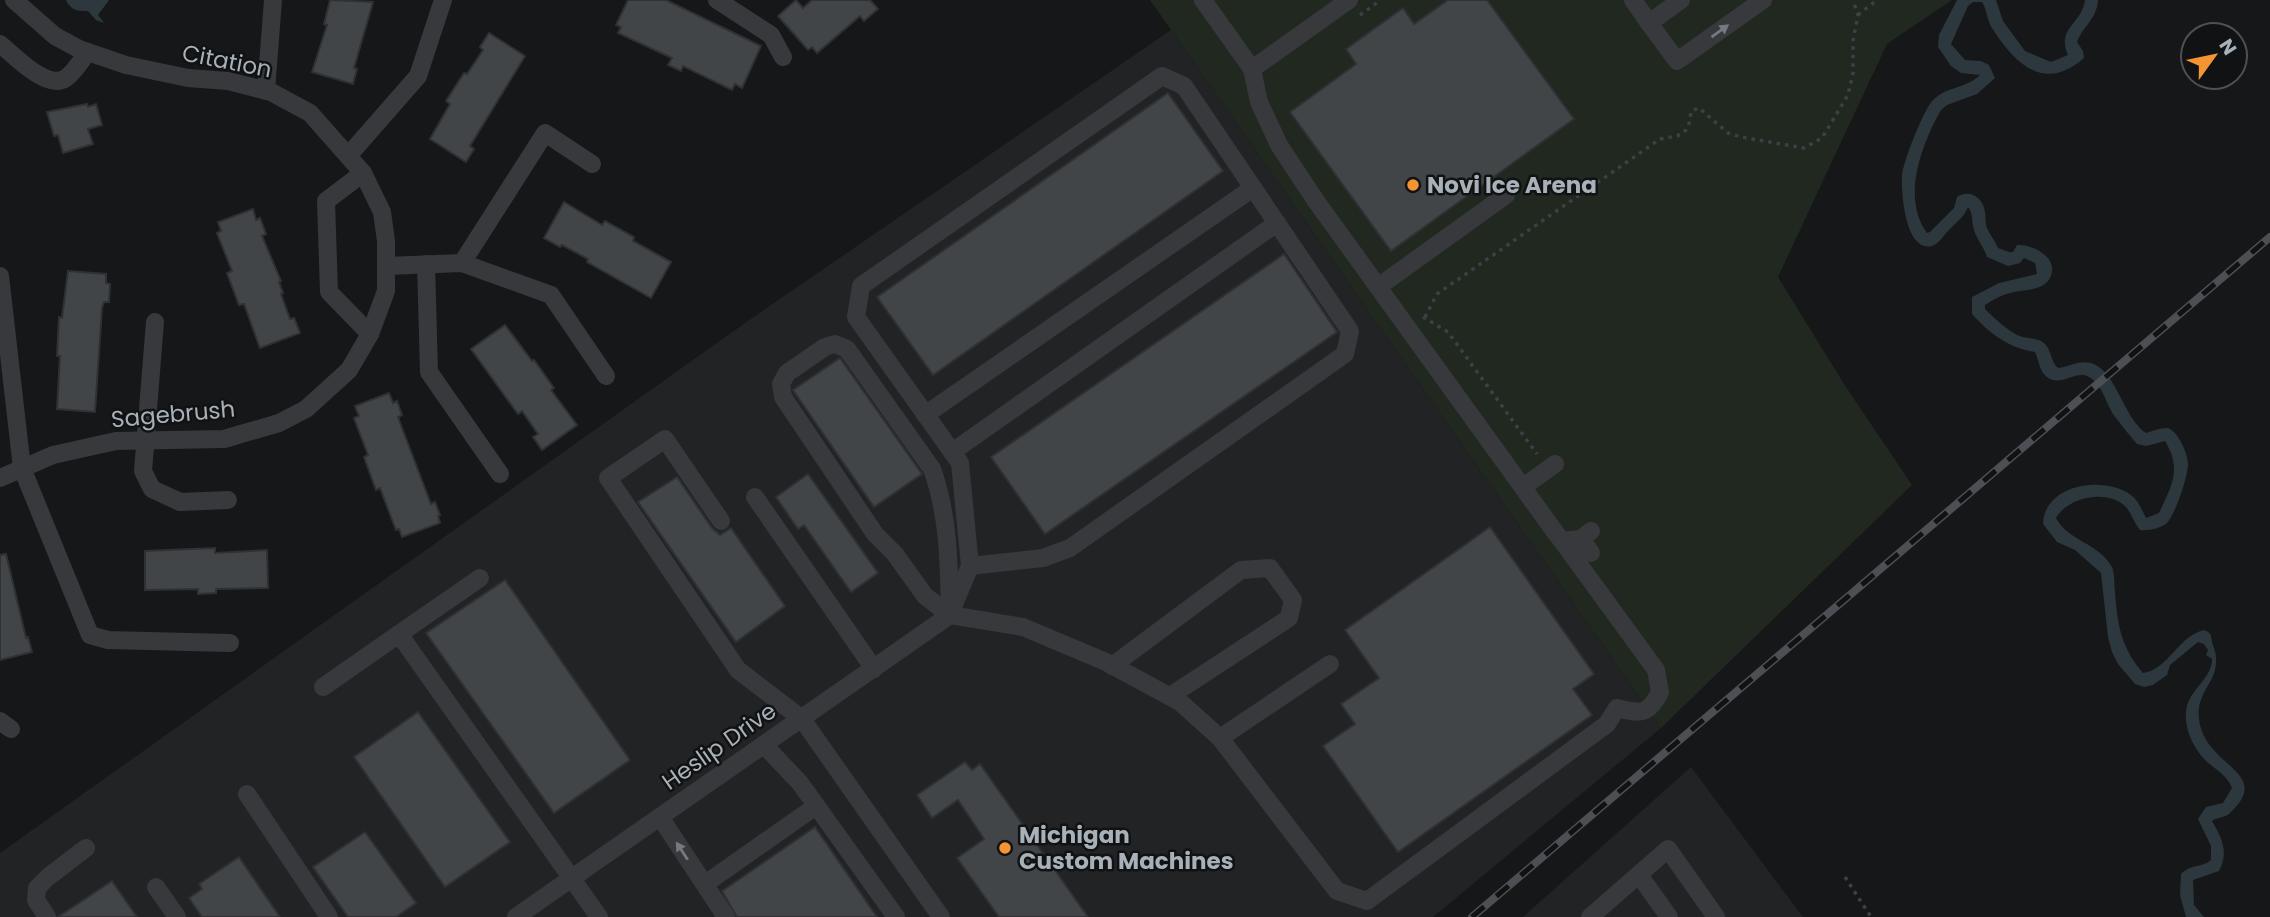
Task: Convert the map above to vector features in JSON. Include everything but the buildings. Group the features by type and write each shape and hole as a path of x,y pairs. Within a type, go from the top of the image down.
{"street":[{"name":"Citation","path":"14,0 55,36 88,52 126,65 188,78 228,81 266,91 310,113 363,173 382,212 386,266"},
{"path":"266,91 273,0"},
{"path":"348,156 418,76 443,0"},
{"path":"717,0 771,35 783,57"},
{"path":"950,615 949,555 939,489 932,469 847,349 835,344 825,347 787,373 781,384 783,397 875,534 895,554 925,596 950,615 1023,627 1112,666 1180,702 1220,738 1337,891 1367,901 1607,724 1617,708 1638,713 1652,708 1660,692 1656,670 1378,287 1279,145 1259,102 1252,69 1203,0"},
{"path":"1252,69 1349,0"},
{"path":"1633,0 1677,61 1763,0"},
{"path":"1650,23 1681,0"},
{"path":"0,44 38,75 48,81 57,82 71,74 88,52"},
{"path":"950,615 970,566 960,463 856,317 861,286 1162,76 1184,86 1350,331 1345,355 1070,548 1043,558 970,566"},
{"path":"462,263 545,133 592,164"},
{"path":"363,173 326,201 329,292 370,334"},
{"path":"925,415 1253,188"},
{"path":"1378,287 1506,195"},
{"path":"952,452 1277,223"},
{"path":"386,266 462,263 551,295 606,376"},
{"path":"426,264 429,372 500,474"},
{"name":"Sagebrush","path":"0,478 53,455 116,441 224,439 279,423 306,409 349,370 370,334 386,291 386,266"},
{"path":"0,276 8,424 22,468 90,635 108,640 230,643"},
{"path":"155,322 143,471 152,489 180,502 229,500"},
{"path":"721,521 665,439 608,478 738,670 802,719 941,917"},
{"path":"1523,487 1555,464"},
{"path":"755,497 874,668"},
{"path":"1562,541 1588,541"},
{"path":"1112,666 1241,570 1270,568 1293,600 1289,618 1170,696"},
{"path":"323,687 480,578"},
{"name":"Heslip Drive","path":"516,917 950,615"},
{"path":"399,634 599,917"},
{"path":"1220,738 1330,664"},
{"path":"764,746 800,783 896,917"},
{"path":"247,794 329,917"},
{"path":"705,884 816,806"},
{"path":"660,817 726,917"},
{"path":"47,917 36,900 37,888 86,848"},
{"path":"1590,917 1668,849 1716,917"},
{"path":"1639,874 1668,917"},
{"path":"156,887 177,917"}],"path":[{"path":"1352,21 1381,0"},
{"path":"1537,454 1448,332 1422,316 1437,294 1660,139 1685,133 1689,127 1691,111 1695,109 1699,108 1728,133 1767,143 1804,148 1822,138 1848,95 1853,73 1853,41 1858,15 1853,0"},
{"path":"1858,15 1877,0"},
{"path":"1845,877 1871,917"}],"shaded area":[{"path":"66,0 109,0 98,15 104,23 96,20 88,11 73,8"},
{"path":"1150,0 1952,0 1887,44 1778,277 1844,384 1912,485 1661,728"},
{"path":"1957,0 1996,0 2003,21 2025,51 2051,62 2068,55 2065,38 2085,0 2098,0 2095,12 2077,42 2084,58 2070,68 2056,73 2032,70 2021,63 1992,28 1982,2 1973,2 1968,6 1951,44 1965,60 1981,61 1989,65 1995,78 1977,94 1947,105 1941,110 1921,154 1915,187 1916,203 1919,219 1927,233 1954,208 1957,197 1971,194 1984,207 1987,228 1998,248 2013,252 2017,245 2023,245 2043,254 2051,264 2052,271 2047,282 2037,288 2000,296 1985,305 1985,309 2017,335 2044,343 2058,368 2087,362 2100,367 2138,426 2146,433 2165,428 2171,430 2184,449 2188,464 2183,486 2170,520 2163,526 2140,530 2125,506 2108,498 2098,497 2078,500 2056,518 2068,532 2099,552 2112,567 2122,636 2143,673 2159,666 2195,633 2204,630 2211,635 2216,663 2213,677 2200,702 2200,723 2209,745 2241,777 2244,792 2229,814 2212,821 2224,851 2219,871 2193,880 2194,905 2204,917 2186,917 2180,895 2181,874 2211,860 2211,846 2198,819 2206,807 2223,803 2232,788 2224,776 2197,750 2186,721 2189,700 2209,672 2212,659 2206,655 2208,650 2204,644 2198,642 2170,665 2167,675 2153,685 2144,687 2135,684 2118,664 2112,652 2101,573 2075,550 2057,542 2043,524 2046,510 2053,500 2077,487 2092,485 2106,485 2131,495 2146,518 2159,513 2173,477 2170,451 2165,441 2146,446 2137,444 2089,377 2079,375 2052,380 2044,375 2035,352 2000,339 1972,314 1972,297 1999,283 2037,274 2035,263 2024,258 2020,263 2008,266 1987,257 1975,234 1968,207 1962,217 1932,246 1923,246 1916,240 1907,220 1902,194 1903,168 1926,110 1941,94 1980,75 1961,73 1951,66 1938,47 1939,35"},
{"path":"1171,30 1661,728 1433,917 0,917 0,853 745,323"},
{"path":"1691,767 1803,917 1523,917"}],"railway":[{"path":"1472,917 2270,237"}],"place":[{"name":"Novi Ice Arena","path":"1413,185"},
{"name":"Michigan Custom Machines","path":"1005,848"}]}
